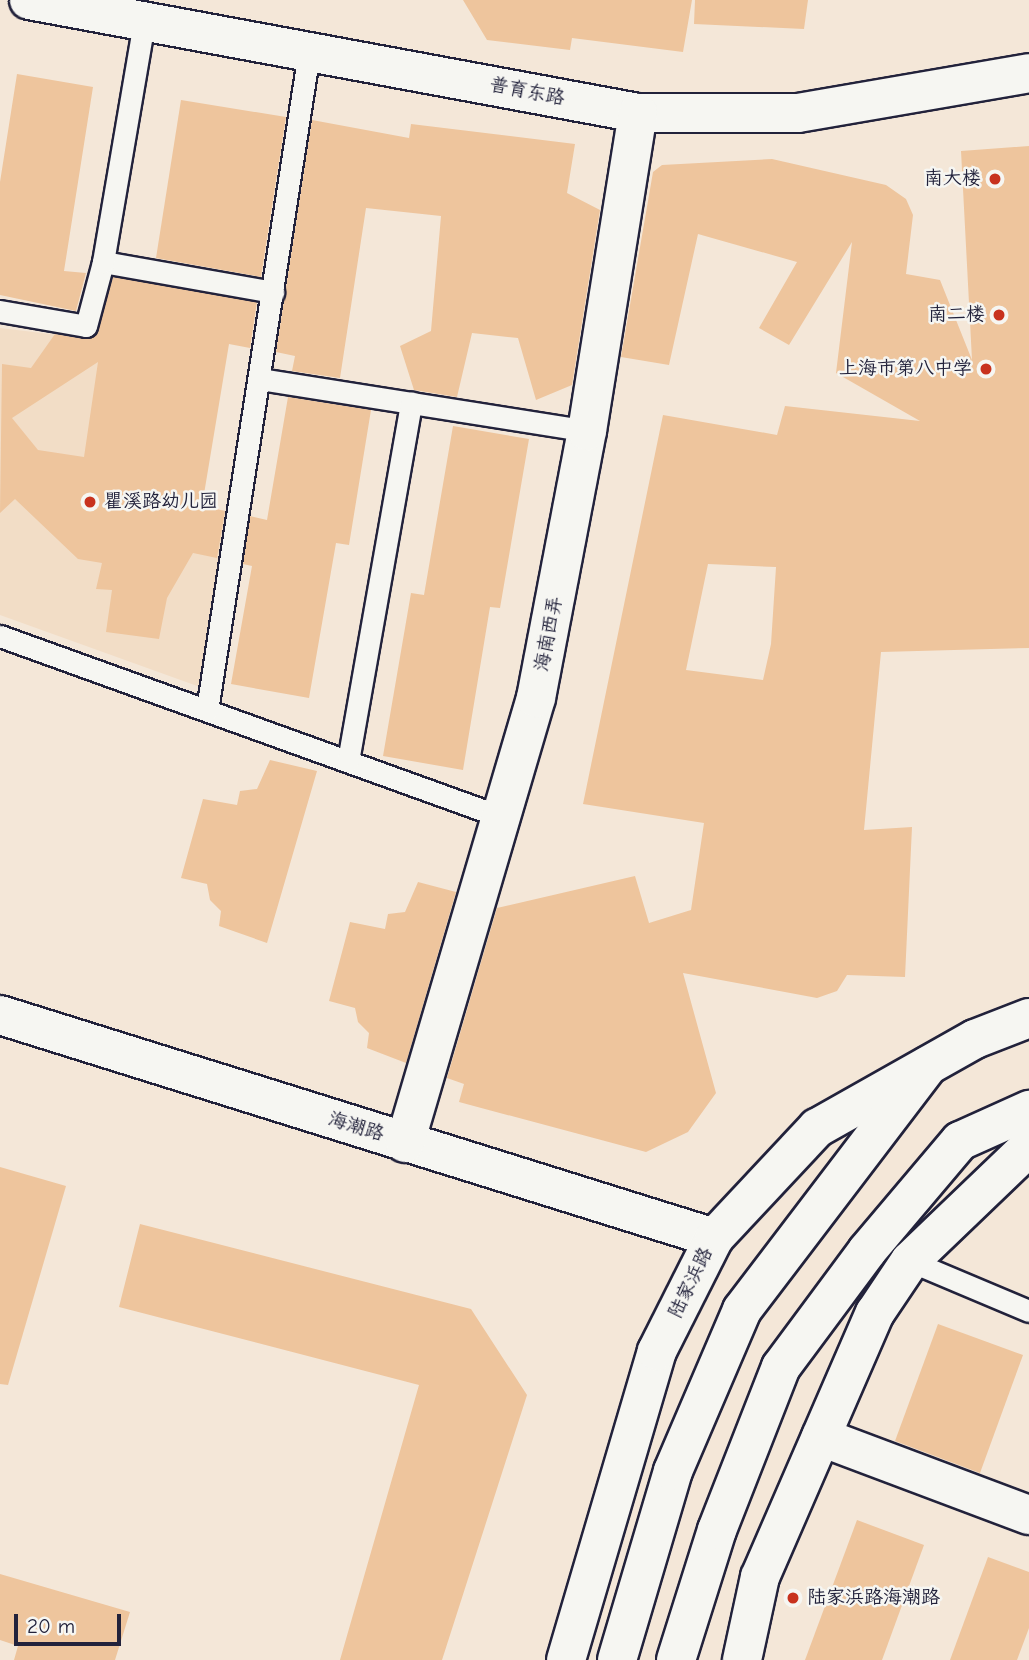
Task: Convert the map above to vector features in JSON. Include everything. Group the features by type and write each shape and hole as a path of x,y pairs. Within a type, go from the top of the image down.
{"main road":[{"name":"普育东路","path":"29,0 638,113 798,113 1029,73"},
{"name":"海南西弄","path":"405,1143 536,698 587,431 638,113"},
{"name":"海潮路","path":"0,1015 713,1238"},
{"name":"陆家浜路","path":"566,1660 657,1350 713,1238 817,1128 975,1039 1029,1018"},
{"path":"617,1660 673,1471 743,1310 928,1066"},
{"path":"676,1660 717,1530 781,1367 867,1251 960,1142 1029,1110"},
{"path":"742,1660 760,1577 875,1313 910,1261 1029,1147"},
{"path":"821,1437 1029,1515"}],"lane":[{"path":"0,311 86,326 103,262 144,21"},
{"path":"207,710 309,52"},
{"path":"103,262 273,292"},
{"path":"260,379 587,431"},
{"path":"348,761 411,403"},
{"path":"0,636 502,817"},
{"path":"910,1261 1029,1311"}],"shaded area":[{"name":"瞿溪路幼儿园","path":"0,328 159,347 134,492 226,511 200,687 0,615"}],"building":[{"path":"463,0 692,0 683,52 572,38 570,50 487,40"},
{"path":"695,0 808,0 804,29 694,24"},
{"path":"17,74 93,87 64,271 86,273 76,311 0,295 0,182"},
{"path":"181,100 286,117 261,277 156,258"},
{"path":"312,120 409,138 411,124 575,144 567,193 600,210 572,385 536,400 518,338 472,333 457,397 414,390 400,346 431,331 441,216 366,208 340,378 292,371 295,356 276,352"},
{"path":"1029,146 1029,648 881,652 864,830 912,827 905,977 847,975 837,991 817,998 683,973 716,1093 688,1132 646,1152 459,1102 464,1084 447,1078 497,908 635,876 649,923 691,910 704,823 583,804 663,415 777,435 785,406 920,421 836,373 852,242 789,345 759,328 797,262 698,234 669,365 621,357 653,172 662,165 772,159 886,185 906,199 913,215 906,274 940,280 972,360 961,151","holes":["708,564 776,567 771,644 763,680 686,670"]},
{"path":"113,277 257,302 250,348 229,344 202,506 225,511 217,558 193,553 167,598 159,639 106,632 112,590 96,589 102,563 78,559 15,499 0,513 2,364 31,368 55,334 84,339 95,335","holes":["98,362 84,457 38,450 12,418"]},
{"path":"288,397 371,410 349,545 336,543 309,698 231,684 252,566 243,564 250,516 267,520"},
{"path":"453,426 529,439 500,608 490,607 463,770 383,756 411,593 424,595"},
{"path":"270,760 317,771 267,943 219,926 221,911 210,900 207,884 181,878 203,799 237,805 240,791 257,789"},
{"path":"418,882 456,892 406,1063 367,1048 369,1033 358,1022 355,1008 329,1001 350,922 385,929 388,914 405,912"},
{"path":"0,1167 66,1186 8,1385 0,1384"},
{"path":"140,1224 471,1309 527,1395 442,1660 340,1660 419,1385 119,1307"},
{"path":"938,1324 1023,1355 980,1473 895,1441"},
{"path":"857,1520 924,1545 882,1660 805,1660"},
{"path":"988,1557 1029,1572 1029,1628 1017,1660 950,1660"},
{"path":"0,1574 130,1612 115,1660 14,1660 18,1646 0,1640"}],"place":[{"name":"南大楼","path":"995,179"},
{"name":"南二楼","path":"999,315"},
{"name":"上海市第八中学","path":"986,369"},
{"name":"瞿溪路幼儿园","path":"90,502"},
{"name":"陆家浜路海潮路","path":"793,1598"}]}
